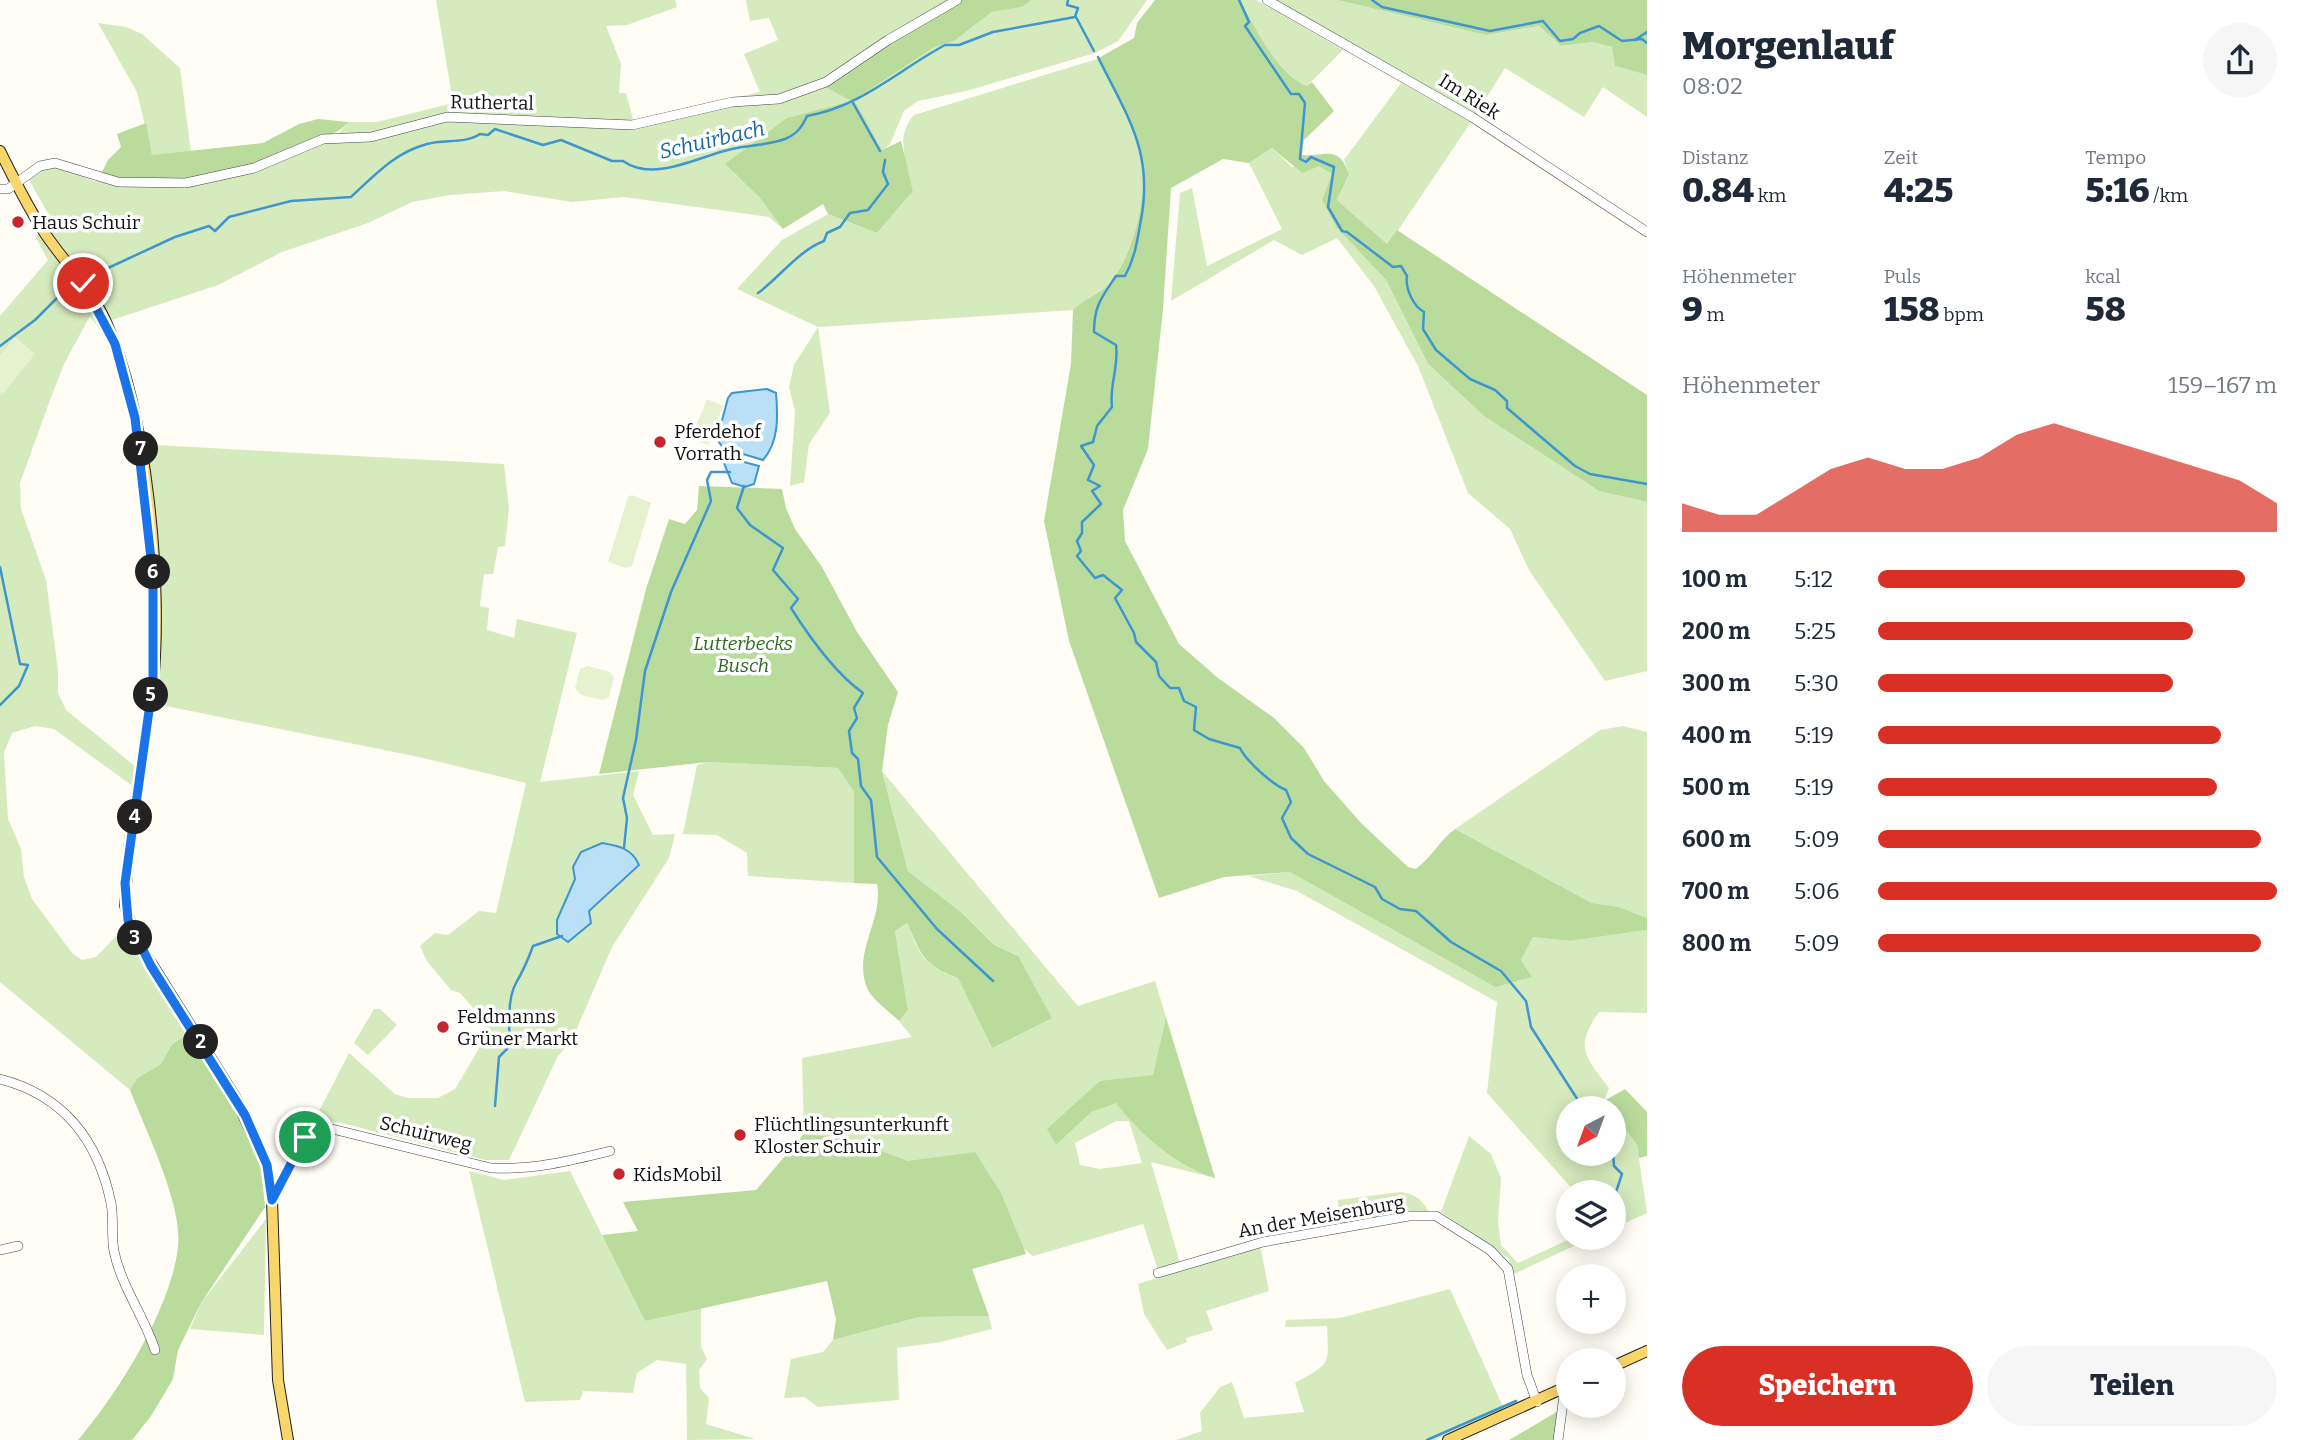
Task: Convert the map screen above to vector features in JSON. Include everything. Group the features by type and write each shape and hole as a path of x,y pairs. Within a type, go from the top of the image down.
{"main road":[{"name":"Schuirweg","path":"0,151 44,232 83,283 105,321 115,344 140,442 149,514 156,629 153,682 125,883 128,920 151,966 245,1115 267,1165 272,1200 278,1380 288,1440"},
{"path":"1626,1361 1647,1351"},
{"path":"1448,1440 1556,1392"}],"street":[{"name":"Ruthertal","path":"17,184 40,166 55,163 118,182 186,183 254,168 323,139 371,137 447,117 632,125 732,102 779,99 826,82 888,40 957,0"},
{"name":"Im Riek","path":"1267,0 1472,117 1647,232"},
{"path":"0,188 17,184"},
{"path":"0,1079 24,1085 63,1108 97,1154 111,1204 114,1251 124,1283 155,1350"},
{"name":"Schuirweg","path":"272,1200 305,1137 310,1132 328,1128 491,1168 516,1169 554,1165 610,1151"},
{"name":"An der Meisenburg","path":"1158,1273 1263,1241 1409,1216 1436,1216 1490,1250 1508,1269 1527,1375 1537,1402"},
{"path":"0,1250 18,1246"},
{"path":"1558,1440 1561,1418"}],"green space":[{"path":"436,0 675,0 677,7 627,25 606,26 621,64 619,93 626,93 634,123 456,114 370,134 339,133 349,122 377,122 453,103"},
{"path":"746,0 951,0 825,79 775,97 726,100 760,92 744,54 778,40 769,18 750,21"},
{"path":"961,0 1032,0 1022,7 992,12 954,41 933,48 854,100 882,150 901,141 913,191 877,233 828,214 823,204 783,229 760,198 725,164 787,118 852,101 823,86 881,46"},
{"path":"1032,0 1147,0 1118,41 1095,53 966,91 918,101 904,111 890,144 883,150 725,164 760,198 783,229 769,217 624,197 572,202 504,191 450,195 412,202 368,223 282,252 218,285 112,320 95,290 45,224 49,215 29,180 48,167 61,167 93,181 176,187 330,140 379,139 457,119 639,128 823,86 854,100 933,48 954,41 992,12 1022,7"},
{"path":"1155,0 1241,0 1277,62 1297,81 1307,86 1312,82 1334,111 1304,140 1302,155 1336,155 1345,165 1349,174 1337,200 1387,244 1397,230 1647,395 1647,502 1599,491 1484,416 1428,364 1386,280 1337,228 1322,200 1332,174 1319,166 1302,173 1272,148 1249,163 1223,159 1171,188 1163,309 1148,449 1123,510 1125,541 1179,644 1218,678 1274,718 1304,748 1324,781 1361,823 1408,867 1416,869 1455,829 1592,903 1619,907 1647,918 1647,930 1570,941 1533,937 1521,960 1532,977 1495,987 1290,872 1224,877 1159,898 1069,641 1044,521 1071,364 1073,310 1108,285 1118,272 1133,236 1142,196 1142,157 1138,141 1097,59 1134,38 1137,23"},
{"path":"1241,0 1256,0 1343,50 1307,86 1297,81 1277,62"},
{"path":"1272,0 1337,0 1486,35 1539,26 1561,46 1593,42 1612,47 1615,66 1647,75 1647,117 1603,87 1584,117 1505,68 1476,114"},
{"path":"1337,0 1647,0 1647,75 1615,66 1612,47 1593,42 1561,46 1539,26 1486,35"},
{"path":"98,23 126,27 142,34 180,68 191,152 152,155 137,92"},
{"path":"1097,59 1138,141 1143,176 1139,216 1133,236 1118,272 1108,285 1073,310 818,327 737,289 782,240 828,214 877,233 913,191 903,142 908,123 914,115"},
{"path":"1401,83 1471,122 1388,245 1337,200 1349,174 1344,160"},
{"path":"318,119 349,122 329,135 214,176 161,181 100,176 108,160 121,147 117,134 146,123 152,155 263,143 299,124"},
{"path":"1272,148 1292,167 1320,166 1332,174 1337,228 1386,280 1428,364 1484,416 1599,491 1647,502 1647,671 1605,681 1529,570 1510,529 1468,493 1418,366 1374,286 1337,238 1302,255 1274,240 1171,301 1180,193 1192,188 1207,266 1282,229 1249,163"},
{"path":"40,234 95,311 103,334 90,316 64,364 20,483 21,509 46,580 58,670 58,693 66,710 136,767 134,787 54,729 35,726 12,733 4,752 8,819 21,849 24,877 32,899 72,953 82,960 96,957 123,929 188,1034 172,1044 161,1064 137,1078 130,1090 0,982 0,316 48,260 35,236"},
{"path":"818,327 830,413 809,444 804,482 790,486 795,411 789,387 794,365"},
{"path":"15,337 35,354 3,394 0,392 0,356"},
{"path":"707,399 723,406 708,445 691,438"},
{"path":"155,445 504,464 509,509 505,546 498,547 493,574 484,574 480,606 489,608 487,630 514,638 517,619 577,633 540,782 639,771 633,795 653,835 675,834 669,858 612,947 572,1040 558,1056 509,1160 485,1160 338,1122 323,1124 315,1119 349,1053 395,1094 407,1098 438,1098 455,1089 487,1035 483,1019 460,993 451,990 427,961 420,946 435,933 448,935 479,911 496,913 526,783 419,757 156,704 159,610 148,453"},
{"name":"Lutterbecks Busch","path":"699,486 782,489 795,529 822,567 857,632 898,692 888,725 882,771 908,871 961,912 994,945 1018,956 1052,1018 992,1048 958,978 930,964 916,944 907,923 895,931 908,1010 899,1021 874,998 868,990 863,963 876,911 877,884 854,883 854,792 838,768 708,762 599,774 646,589 669,519 685,524 697,510"},
{"path":"632,495 651,503 632,566 626,568 608,562 628,497"},
{"path":"587,666 610,672 614,678 609,697 603,700 581,695 575,688 580,669"},
{"path":"1623,726 1647,732 1647,918 1619,907 1592,903 1455,829 1600,730"},
{"path":"708,762 838,768 854,792 854,883 748,876 747,853 717,835 683,834 697,765"},
{"path":"882,771 1078,1006 1155,981 1215,1178 1151,1162 1180,1263 1158,1270 1143,1224 1033,1256 908,1161 848,1138 804,1134 802,1058 912,1037 899,1021 908,1010 895,931 907,923 920,952 930,964 958,978 992,1048 1018,956 994,945 961,912 908,871","holes":["1116,1121 1129,1121 1142,1163 1100,1169 1080,1165 1075,1143"]},
{"path":"1290,872 1495,987 1521,960 1533,937 1570,941 1647,930 1647,1013 1599,1012 1591,1024 1585,1043 1586,1051 1589,1060 1609,1088 1606,1096 1556,1096 1556,1166 1626,1166 1626,1130 1637,1145 1647,1213 1626,1223 1626,1180 1564,1180 1487,1093 1497,1002 1297,891 1248,876"},
{"path":"374,1009 380,1009 397,1025 368,1055 354,1043"},
{"path":"1166,1018 1215,1178 1186,1165 1160,1148 1116,1103 1091,1112 1056,1145 1047,1129 1100,1081 1153,1075"},
{"path":"193,1031 246,1127 261,1164 265,1207 201,1303 178,1350 173,1379 151,1416 132,1440 78,1440 110,1399 140,1349 165,1297 173,1271 178,1247 175,1211 162,1168 130,1090 137,1078 161,1064 172,1044"},
{"path":"1625,1089 1647,1112 1647,1156 1639,1158 1637,1145 1626,1130 1626,1096 1613,1096"},
{"path":"804,1134 848,1138 908,1161 975,1152 1001,1193 1026,1254 972,1269 989,1316 919,1317 833,1340 836,1319 827,1281 645,1321 602,1235 638,1231 623,1202 756,1190"},
{"path":"1469,1136 1491,1154 1501,1178 1498,1222 1501,1245 1518,1263 1556,1245 1556,1250 1565,1250 1514,1274 1508,1258 1441,1212"},
{"path":"469,1171 504,1180 570,1171 645,1321 701,1308 701,1347 707,1359 699,1370 700,1388 709,1398 706,1424 755,1439 687,1440 686,1364 657,1360 637,1373 633,1393 583,1391 580,1400 525,1402"},
{"path":"1400,1192 1417,1197 1428,1211 1340,1226 1338,1200"},
{"path":"266,1219 264,1335 190,1329 201,1303"},
{"path":"1260,1245 1269,1291 1206,1311 1213,1330 1186,1338 1187,1342 1167,1350 1144,1314 1138,1284"},
{"path":"1450,1289 1504,1409 1435,1440 1176,1440 1202,1431 1200,1413 1220,1387 1232,1382 1244,1418 1304,1412 1295,1383 1325,1362 1328,1349 1327,1326 1285,1327 1286,1320 1340,1318"},
{"path":"989,1316 992,1329 941,1342 897,1348 899,1400 818,1407 804,1397 784,1398 791,1359 823,1352 833,1340 919,1317"},
{"path":"1556,1412 1556,1418 1558,1418 1554,1440 1509,1440"}],"water":[{"path":"767,389 776,393 777,420 775,437 763,460 723,448 717,439 728,398 732,393"},
{"path":"729,458 759,466 754,484 745,487 732,483 724,463"},
{"path":"602,843 628,851 639,865 589,911 591,923 568,942 557,934 557,920 575,879 573,867 581,852"}],"waterway":[{"name":"Schuirbach","path":"95,274 175,237 209,226 215,231 229,217 291,201 351,197 386,166 415,148 468,139 480,134 488,135 495,129 543,145 561,140 612,161 623,161 648,169 677,166 732,149 779,141 796,132 807,116 827,111 862,96 945,45 959,45 993,32 1075,17 1078,8 1067,5 1068,0"},
{"path":"1239,0 1249,22 1245,26 1291,94 1299,94 1305,103 1300,159 1306,162 1311,157 1334,167 1328,207 1342,231 1393,267 1401,266 1407,276 1411,296 1416,306 1424,312 1423,329 1436,350 1470,379 1495,390 1507,401 1507,408 1575,466 1590,474 1647,484"},
{"path":"1372,0 1382,7 1490,31 1543,21 1560,41 1573,39 1580,33 1599,26 1622,41 1642,39 1647,43"},
{"path":"1076,17 1094,51"},
{"path":"1635,40 1647,32"},
{"path":"1098,57 1136,137 1144,177 1144,200 1131,264 1125,276 1116,276 1095,315 1094,332 1116,345 1116,361 1112,407 1097,426 1093,442 1081,446 1094,465 1088,480 1100,486 1092,491 1101,504 1082,522 1082,533 1077,541 1081,551 1077,556 1095,578 1103,575 1122,590 1115,598 1136,642 1156,662 1159,676 1170,688 1179,688 1184,701 1196,707 1194,730 1209,739 1240,748 1260,772 1286,790 1291,802 1282,818 1291,838 1308,854 1375,887 1382,899 1400,909 1416,911 1451,942 1501,971 1526,1001 1531,1027 1575,1096"},
{"path":"853,103 880,151"},
{"path":"758,293 797,258 824,241 827,233 840,227 850,213 868,210 888,184 883,172 885,160"},
{"name":"Schuirbach","path":"0,346 35,320 68,287"},
{"path":"624,848 627,818 623,798 636,740 645,671 671,592 711,501 707,480 711,472 730,472"},
{"path":"744,486 737,508 750,525 783,548 773,570 798,599 791,608 824,654 843,676 863,693 854,708 857,718 849,731 852,753 858,759 861,786 871,800 877,857 937,929 993,981"},
{"name":"Schuirbach","path":"0,567 20,664 28,665 19,686 0,705"},
{"path":"495,1106 499,1057 510,1046 509,1014 513,990 533,946 562,936"},
{"path":"1614,1166 1622,1174 1620,1180"},
{"path":"1427,1440 1516,1401"}],"place":[{"name":"Haus Schuir","path":"18,222"},
{"name":"Pferdehof Vorrath","path":"660,442"},
{"name":"Feldmanns Grüner Markt","path":"443,1027"},
{"name":"Flüchtlingsunterkunft Kloster Schuir","path":"740,1135"},
{"name":"KidsMobil","path":"619,1174"}],"route":[{"path":"83,283 115,344 129,393 140,442 149,514 156,629 153,682 125,883 128,920 151,966 245,1115 267,1165 272,1200 305,1137"}]}
